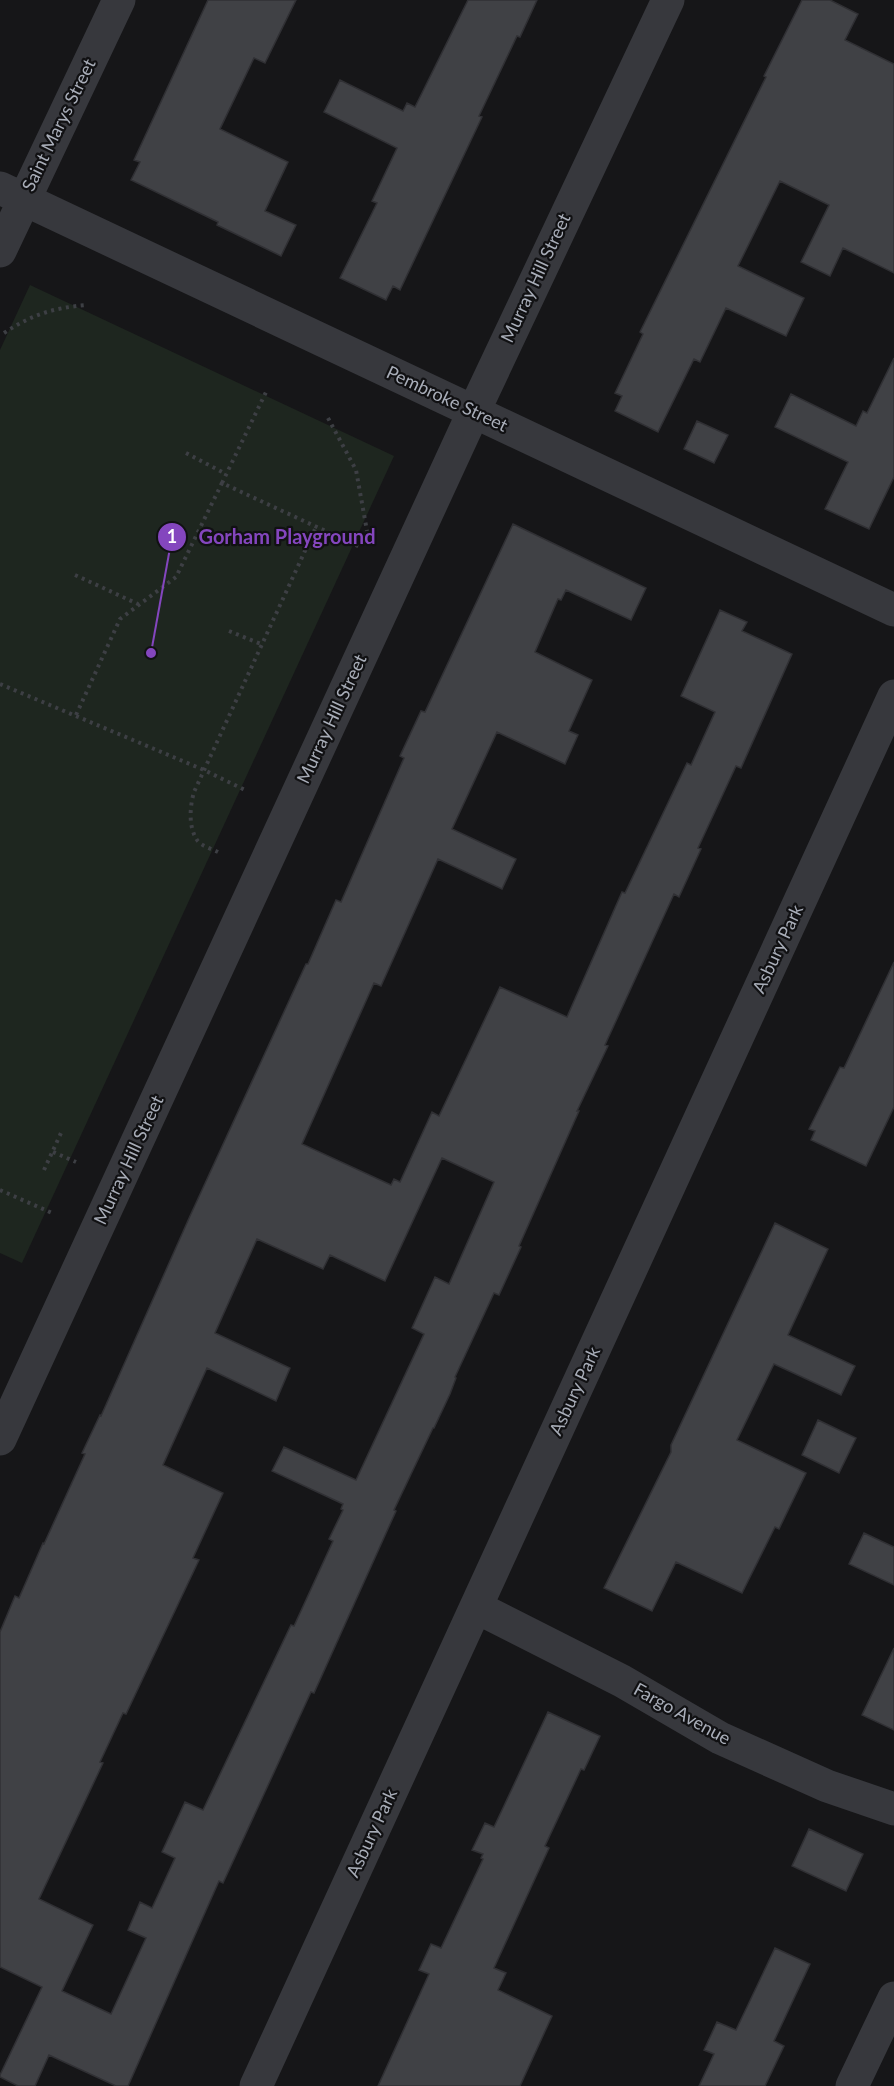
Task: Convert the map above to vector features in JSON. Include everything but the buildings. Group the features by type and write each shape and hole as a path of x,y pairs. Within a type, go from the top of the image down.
{"street":[{"name":"Saint Marys Street","path":"0,251 12,194 120,0"},
{"name":"Murray Hill Street","path":"0,1439 474,411 668,0"},
{"name":"Pembroke Street","path":"12,194 894,610"},
{"name":"Asbury Park","path":"256,2086 894,696"},
{"name":"Fargo Avenue","path":"476,1606 622,1681 720,1738 827,1786 894,1809"},
{"path":"852,2086 894,1998"}],"path":[{"path":"4,333 23,320 56,308 87,305"},
{"path":"76,715 120,619 176,577 267,390"},
{"path":"328,418 356,470 367,531"},
{"path":"186,453 226,474"},
{"path":"222,483 360,547"},
{"path":"218,852 198,842 193,830 191,803 261,644 316,527"},
{"path":"75,575 138,604"},
{"path":"229,631 261,644"},
{"path":"0,684 204,770 247,791"},
{"path":"44,1170 61,1133"},
{"path":"53,1152 76,1162"},
{"path":"0,1190 52,1213"}],"shaded area":[{"path":"30,285 394,456 22,1263 0,1253 0,350"}],"place":[{"name":"Gorham Playground","path":"151,653"}]}
